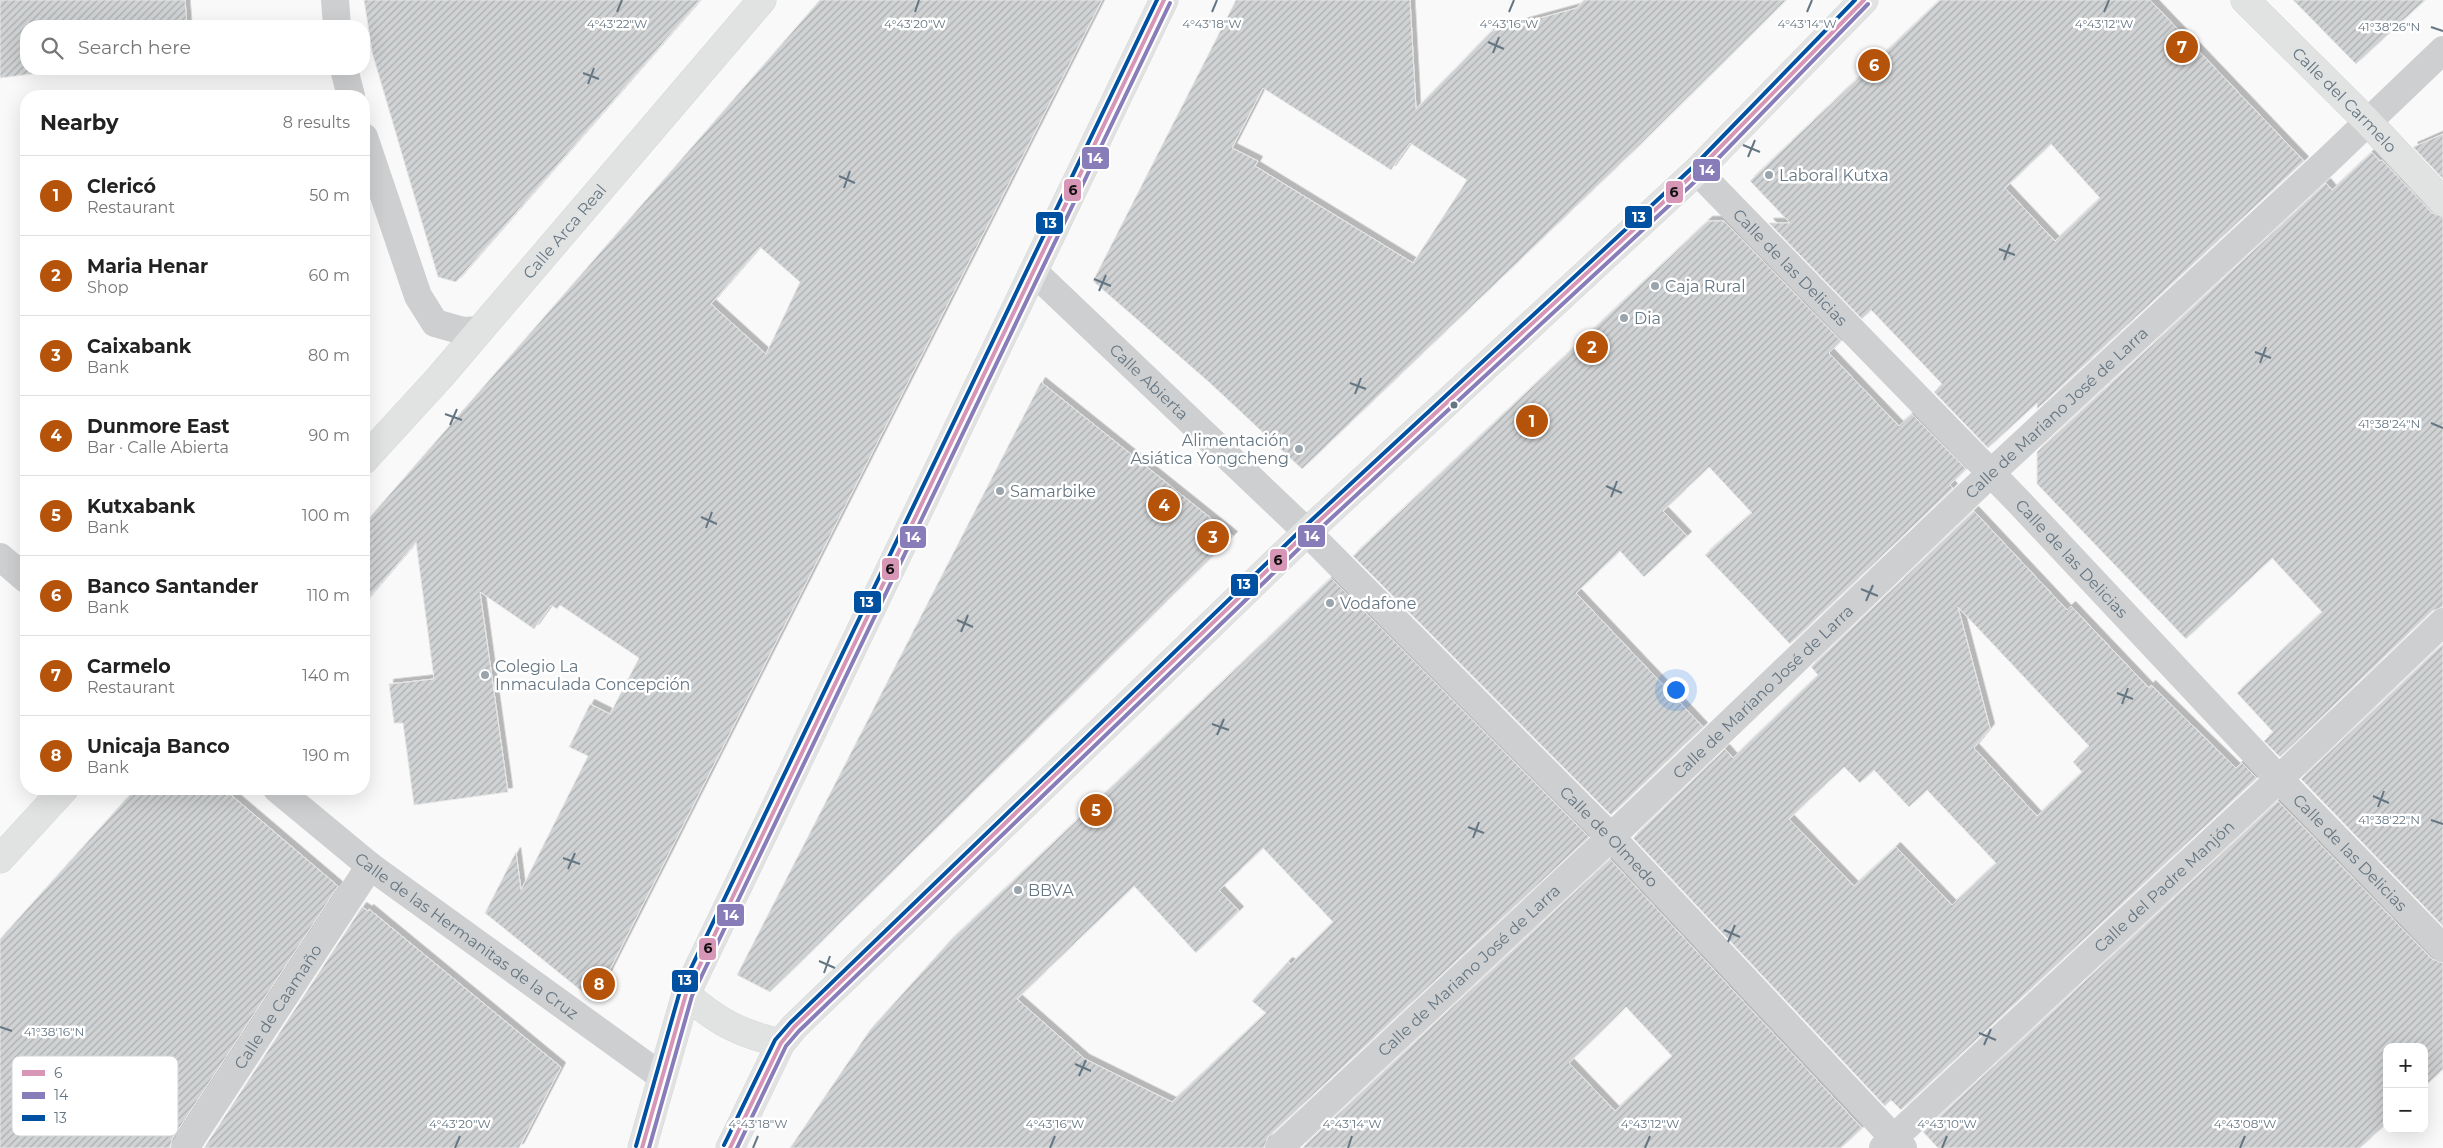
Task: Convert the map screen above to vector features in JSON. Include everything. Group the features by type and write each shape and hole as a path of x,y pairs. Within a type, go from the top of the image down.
{"main road":[{"name":"Calle Arca Real","path":"370,453 480,330 762,0"},
{"path":"642,1148 661,1076 686,994 1164,0"},
{"path":"729,1147 781,1042 794,1027 1307,532 1697,171 1864,0"},
{"name":"Calle del Carmelo","path":"2244,0 2368,122 2443,202"},
{"path":"0,859 59,795"},
{"path":"686,994 705,1011 727,1026 756,1037 781,1042"}],"street":[{"path":"335,0 337,20"},
{"name":"Calle de Mariano José de Larra","path":"1279,1148 1611,837 1991,473 2443,50"},
{"path":"345,75 349,90"},
{"path":"370,155 418,296 435,323 463,332 480,330"},
{"name":"Calle de las Delicias","path":"1697,171 1991,473 2279,779 2443,948"},
{"name":"Calle Abierta","path":"1034,272 1307,532"},
{"name":"Calle de Olmedo","path":"1307,532 1611,837 1893,1145"},
{"path":"0,557 20,574"},
{"name":"Calle del Padre Manjón","path":"1893,1145 2443,622"},
{"name":"Calle de las Hermanitas de la Cruz","path":"283,795 370,866 661,1076"},
{"name":"Calle de Caamaño","path":"185,1148 370,866"}],"building":[{"path":"0,0 185,0 187,20 20,20 20,75 24,75 0,78"},
{"path":"364,0 700,0 456,282 438,277 372,52 370,20 367,20"},
{"path":"820,0 1102,0 594,1001 485,913 516,852 521,890 588,756 569,747 590,704 610,714 639,658 560,605 557,609 551,605 534,629 480,592 508,792 414,805 403,723 394,723 389,684 434,679 416,542 370,596 370,517","holes":["760,247 800,282 766,354 711,304"]},
{"path":"1236,0 1410,0 1416,109 1492,31 1577,8 1584,0 1786,0 1644,141 1302,469 1210,383 1093,281","holes":["1263,88 1391,170 1410,143 1467,180 1413,263 1255,166 1258,161 1232,148"]},
{"path":"1940,0 2150,0 2304,161 2037,409 2037,403 1988,448 1934,392 1942,384 1874,313 1871,310 1862,319 1769,223 1790,223 1750,181","holes":["2051,144 2100,198 2055,241 2005,188"]},
{"path":"2293,0 2425,0 2356,64"},
{"path":"2443,134 2443,179 2413,147"},
{"path":"2372,152 2380,161 2382,160 2432,213 2443,217 2443,607 2432,611 2280,757 2264,741 2273,732 2237,693 2322,612 2272,558 2186,639 2037,484 2037,452 2326,183 2332,190"},
{"path":"1708,221 1724,221 1841,341 1829,353 1899,426 1912,414 1966,469 1950,485 1953,488 1790,644 1705,555 1752,513 1709,467 1663,511 1687,536 1644,577 1620,551 1576,593 1703,727 1611,815 1353,556"},
{"path":"1041,382 1233,536 770,992 737,975"},
{"path":"1974,511 2067,610 2071,606 2149,688 2151,685 2236,768 2242,763 2257,778 1901,1110 1891,1100 1885,1106 1633,838 1725,749 1733,758 1818,675 1811,667","holes":["1958,607 2089,746 2073,762 2082,772 2037,816 1974,748 1990,728","1844,767 1860,783 1874,770 1909,807 1927,790 1996,863 1952,905 1896,847 1854,886 1789,819"]},
{"path":"1331,578 1589,837 1268,1137 1264,1148 790,1148 870,1030 950,941","holes":["1263,848 1333,922 1291,964 1288,962 1252,1001 1266,1013 1172,1102 1085,1059 1017,999 1134,886 1196,953 1239,911 1219,890"]},
{"path":"2443,644 2443,926 2301,779"},
{"path":"130,795 231,795 338,886 178,1130 178,1056 12,1056 12,1136 174,1136 170,1148 0,1148 0,939"},
{"path":"2278,801 2432,959 2443,963 2443,1069 2428,1083 2428,1043 2383,1043 2383,1127 2360,1148 1938,1148 1923,1132"},
{"path":"1610,859 1862,1128 1841,1148 1302,1148","holes":["1626,1007 1672,1056 1615,1111 1569,1063"]},
{"path":"362,907 368,911 369,909 561,1067 519,1148 204,1148"}],"transit line":[{"name":"13","path":"636,1146 680,991 1157,0"},
{"name":"6","path":"642,1148 686,994 1164,0"},
{"name":"13","path":"724,1145 775,1040 790,1023 1303,528 1693,167 1855,0"},
{"name":"6","path":"730,1148 781,1043 794,1027 1307,532 1697,171 1864,0"},
{"name":"14","path":"649,1148 692,996 1170,3"},
{"name":"14","path":"737,1148 786,1046 799,1031 1311,537 1701,176 1868,4"}],"place":[{"name":"Carmelo","path":"2182,47"},
{"name":"Banco Santander","path":"1874,65"},
{"name":"Laboral Kutxa","path":"1769,175"},
{"name":"Caja Rural","path":"1655,286"},
{"name":"Dia","path":"1624,318"},
{"name":"Maria Henar","path":"1592,347"},
{"name":"Clericó","path":"1532,421"},
{"name":"Alimentación Asiática Yongcheng","path":"1299,449"},
{"name":"Samarbike","path":"1000,491"},
{"name":"Dunmore East","path":"1164,505"},
{"name":"Caixabank","path":"1213,537"},
{"name":"Vodafone","path":"1330,603"},
{"name":"Colegio La Inmaculada Concepción","path":"485,675"},
{"name":"Kutxabank","path":"1096,810"},
{"name":"BBVA","path":"1018,890"},
{"name":"Unicaja Banco","path":"599,984"}]}
